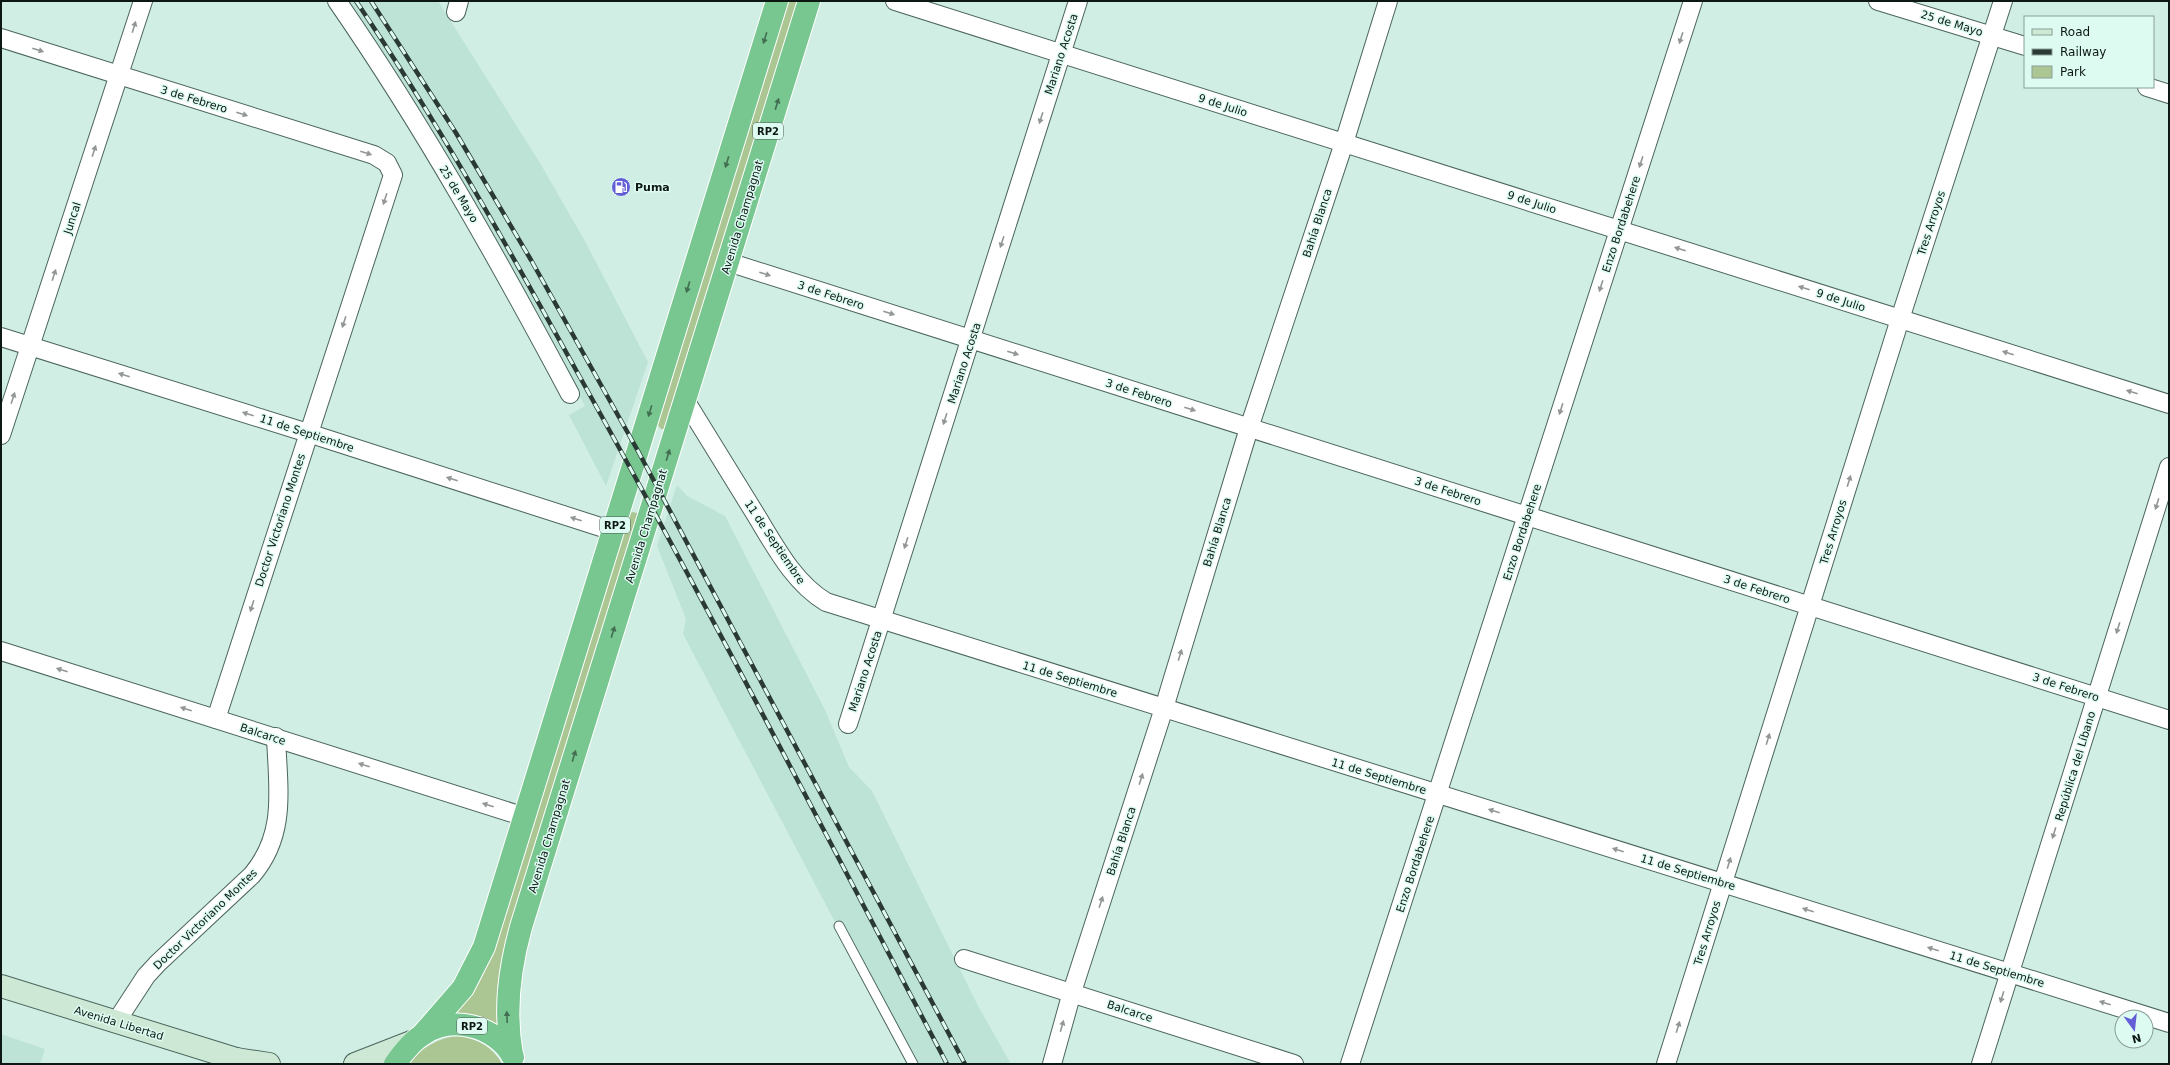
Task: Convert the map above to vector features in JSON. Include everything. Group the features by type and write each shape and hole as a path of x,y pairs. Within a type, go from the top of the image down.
{"highway":[{"name":"RP2","path":"395,1064 463,988 484,947 777,1"},
{"name":"Avenida Champagnat","path":"514,1060 508,1036 507,1002 517,940 809,1"},
{"name":"RP2","path":"419,1037 444,1026 466,1025 489,1033 500,1041 514,1060"}],"main road":[{"name":"Avenida Libertad","path":"1,986 241,1062 269,1064"},
{"path":"355,1064 419,1037"}],"street":[{"name":"Juncal","path":"1,435 143,1"},
{"name":"25 de Mayo","path":"338,1 431,146 494,252 570,394"},
{"name":"9 de Julio","path":"895,1 2169,404"},
{"name":"Mariano Acosta","path":"848,724 1078,1"},
{"name":"Bahía Blanca","path":"1052,1064 1072,992 1164,708 1249,428 1344,143 1388,1"},
{"name":"Enzo Bordabehere","path":"1350,1064 1693,1"},
{"name":"25 de Mayo","path":"1878,1 2024,46"},
{"name":"Tres Arroyos","path":"1666,1064 1900,319 2003,1"},
{"name":"3 de Febrero","path":"1,38 374,155 387,163"},
{"path":"2150,88 2169,94"},
{"name":"Doctor Victoriano Montes","path":"216,719 393,175 387,163"},
{"name":"3 de Febrero","path":"728,262 2169,720"},
{"name":"11 de Septiembre","path":"1,337 308,433 613,531"},
{"name":"11 de Septiembre","path":"685,400 801,582 812,594 826,602 2169,1023"},
{"name":"República del Líbano","path":"1981,1064 2169,467"},
{"name":"Balcarce","path":"1,650 525,817"},
{"name":"Doctor Victoriano Montes","path":"116,1022 146,976 252,875 264,858 274,834 278,816 276,738"},
{"name":"Balcarce","path":"964,959 1072,992 1294,1064"}],"lane":[{"path":"839,926 913,1064"}],"shaded area":[{"path":"347,1 438,1 540,163 586,243 648,362 606,486 569,415 585,406 512,268 423,116"},
{"path":"677,485 687,496 725,516 825,710 849,767 872,791 977,1004 1011,1064 910,1064 683,634 686,619 657,546"},
{"path":"1,1034 45,1049 40,1064 1,1064"}],"green space":[{"path":"788,1 800,1 665,429 661,429 656,423"},
{"path":"632,512 637,513 638,517 505,945 498,985 498,1026 479,1016 457,1013 482,976 491,958 628,515"},
{"path":"459,1036 472,1039 489,1048 502,1064 408,1064 413,1058 431,1044 444,1039"}],"railway":[{"path":"356,1 416,93 473,187 628,464 947,1064"},
{"path":"371,1 456,133 531,260 638,451 965,1064"}],"place":[{"name":"Puma","path":"621,187"}]}
